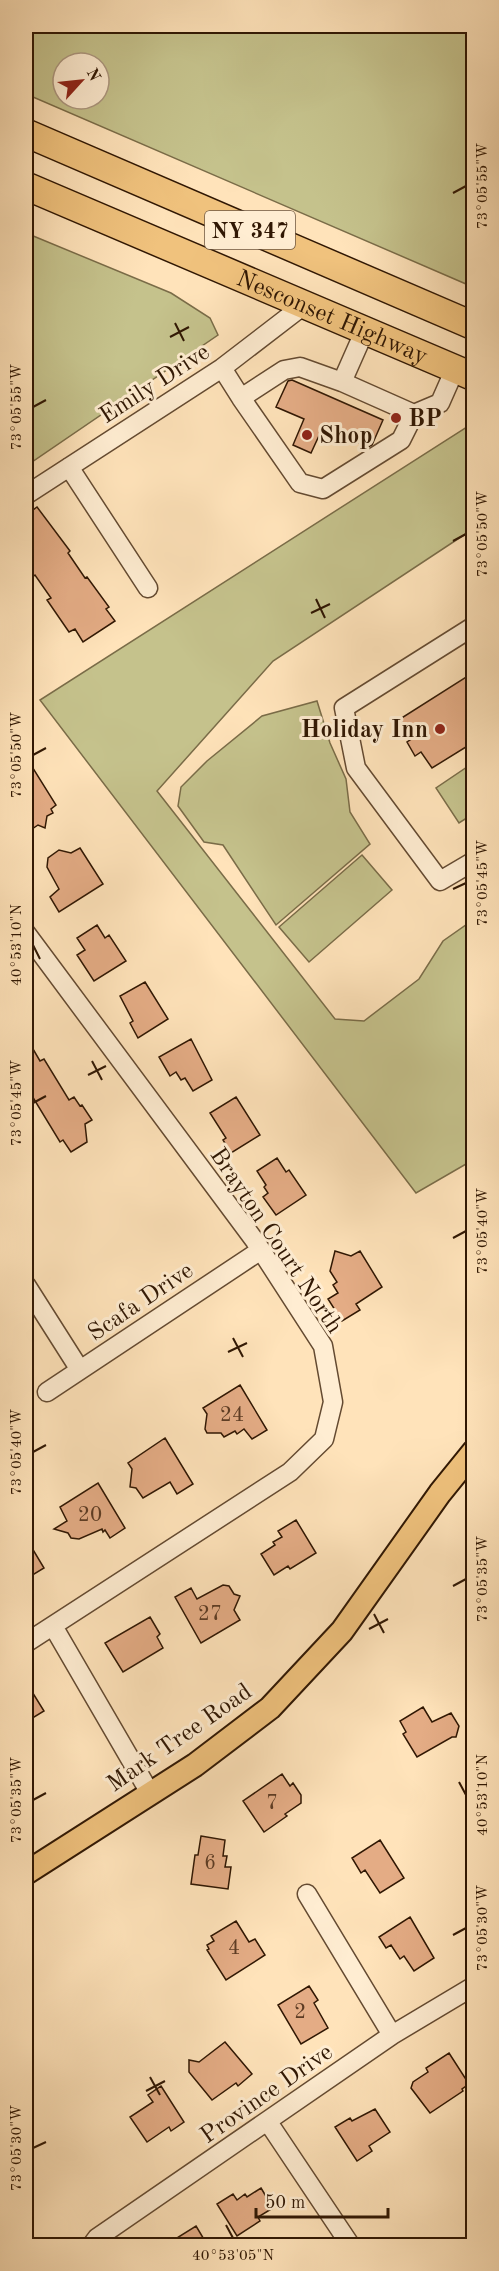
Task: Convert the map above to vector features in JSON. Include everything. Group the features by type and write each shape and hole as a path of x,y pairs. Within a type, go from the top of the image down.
{"highway":[{"name":"Nesconset Highway","path":"26,133 474,326"},
{"name":"Nesconset Highway","path":"26,186 464,373"},
{"path":"26,199 59,200"}],"main road":[{"name":"Mark Tree Road","path":"26,1873 195,1765 270,1708 342,1632 440,1493 474,1451"}],"street":[{"name":"Emily Drive","path":"26,495 222,368 304,305"},
{"path":"342,382 364,330"},
{"path":"241,398 284,370 300,367 342,382 414,414"},
{"path":"222,368 300,483 323,489 401,440 414,414 440,404 464,373"},
{"path":"69,467 148,588"},
{"path":"474,626 344,708 356,768 440,881 474,861"},
{"name":"Brayton Court North","path":"26,933 261,1250 323,1346 333,1402 324,1439 290,1472 26,1643"},
{"name":"Scafa Drive","path":"47,1392 261,1250"},
{"path":"26,1285 80,1370"},
{"path":"53,1626 150,1792"},
{"path":"307,1894 392,2035"},
{"name":"Province Drive","path":"91,2246 97,2238 392,2035 474,1986"},
{"path":"268,2122 351,2246"}],"shaded area":[{"path":"26,26 473,26 473,287 65,111 111,111 111,51 51,51 51,105 26,94"},
{"path":"26,233 171,293 210,318 218,335 26,466"},
{"path":"473,423 473,529 273,661 157,791 335,1019 364,1021 419,979 443,941 473,920 473,1160 416,1193 40,700"},
{"path":"317,701 330,743 346,779 350,812 370,844 276,925 223,845 204,842 178,806 181,787 207,761 262,716"},
{"path":"473,763 473,814 459,823 436,788"},
{"path":"362,855 392,890 309,962 279,927"}],"building":[{"path":"292,380 383,420 372,445 368,447 323,427 311,453 293,445 304,419 276,407 288,381"},
{"path":"37,507 70,551 68,553 85,578 87,577 109,607 106,609 115,621 83,642 75,629 69,632 47,600 51,598 35,575 26,582 26,515"},
{"name":"Holiday Inn","path":"474,672 474,742 432,768 421,752 415,756 407,742 413,738 400,719"},
{"path":"26,757 56,805 51,809 53,813 47,816 45,828 38,825 26,833"},
{"path":"80,848 103,884 59,912 50,897 59,889 47,867 48,858 59,850 71,853"},
{"path":"97,925 105,938 109,935 126,961 94,981 77,955 85,950 77,938"},
{"path":"145,982 168,1019 138,1038 130,1023 133,1021 120,996"},
{"path":"26,1037 40,1061 44,1059 69,1100 74,1097 92,1120 85,1124 87,1142 71,1152 63,1140 60,1142 26,1086"},
{"path":"191,1039 212,1080 193,1091 185,1078 181,1080 176,1072 170,1076 159,1057"},
{"path":"236,1097 260,1135 231,1153 223,1140 226,1138 210,1113"},
{"path":"277,1158 286,1172 289,1170 306,1195 276,1215 263,1197 268,1193 257,1171"},
{"path":"335,1251 351,1256 360,1251 382,1287 356,1304 360,1310 342,1321 328,1299 338,1293 333,1285 337,1282 330,1271"},
{"path":"240,1385 267,1430 252,1439 244,1429 237,1434 235,1431 224,1437 221,1433 207,1433 205,1429 207,1414 203,1408"},
{"path":"165,1438 193,1484 177,1494 170,1482 143,1498 136,1488 130,1487 132,1469 128,1463"},
{"path":"98,1483 125,1528 110,1538 102,1529 79,1539 71,1538 68,1533 54,1529 67,1521 60,1507"},
{"path":"296,1520 316,1553 290,1569 288,1566 274,1575 261,1554 275,1545 273,1542 282,1537 278,1531"},
{"path":"26,1538 44,1568 26,1579"},
{"path":"223,1585 229,1586 234,1594 240,1596 234,1610 240,1620 201,1643 175,1597 191,1588 197,1599"},
{"path":"150,1617 160,1634 157,1637 163,1648 123,1672 105,1643"},
{"path":"26,1682 44,1711 26,1722"},
{"path":"423,1707 432,1722 451,1713 459,1726 456,1737 452,1737 417,1757 403,1734 406,1732 400,1721"},
{"path":"282,1774 290,1786 293,1783 301,1795 301,1803 264,1832 243,1801"},
{"path":"201,1836 225,1840 223,1856 227,1856 225,1867 231,1867 228,1889 191,1884 195,1855 198,1855"},
{"path":"380,1840 404,1878 380,1893 365,1870 361,1873 352,1858"},
{"path":"410,1917 434,1958 414,1971 404,1956 400,1959 391,1945 386,1948 379,1937"},
{"path":"236,1921 249,1942 255,1939 265,1955 226,1980 207,1950 209,1949 207,1945 214,1941 211,1936"},
{"path":"309,1986 318,2000 314,2003 328,2028 301,2044 278,2005"},
{"path":"225,2042 252,2074 238,2086 236,2083 212,2100 189,2072 189,2060 199,2062"},
{"path":"449,2053 469,2084 462,2089 463,2091 430,2113 411,2088 413,2082 428,2072 426,2068"},
{"path":"161,2086 184,2122 171,2131 169,2127 147,2142 130,2117 153,2102 148,2095"},
{"path":"375,2109 390,2132 369,2146 372,2151 357,2161 335,2127 350,2118 352,2121"},
{"path":"261,2188 273,2208 258,2217 260,2221 237,2236 217,2204 233,2194 237,2200"},
{"path":"196,2226 208,2246 164,2246"}],"place":[{"name":"BP","path":"396,418"},
{"name":"Shop","path":"307,435"},
{"name":"Holiday Inn","path":"440,729"}]}
